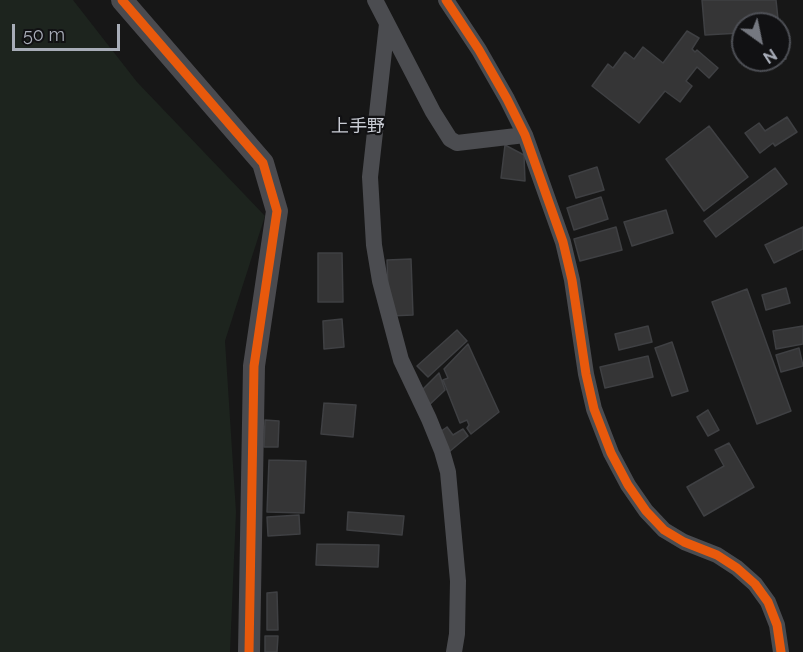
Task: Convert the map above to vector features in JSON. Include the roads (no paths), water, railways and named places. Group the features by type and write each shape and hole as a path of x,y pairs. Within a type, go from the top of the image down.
{"street":[{"path":"122,0 263,164 277,211 254,366 249,652"},
{"path":"375,0 433,112 450,139 457,143 525,135"},
{"path":"446,0 485,60 525,135 563,242 572,280 586,374 594,409 611,453 628,485 664,530 684,542 717,555 755,584 768,602 777,625 782,652"},
{"path":"387,24 370,177 374,245 380,280 401,360 429,419 448,472 458,581 458,634 454,652"}],"district":[{"name":"上手野","path":"358,127"}]}
